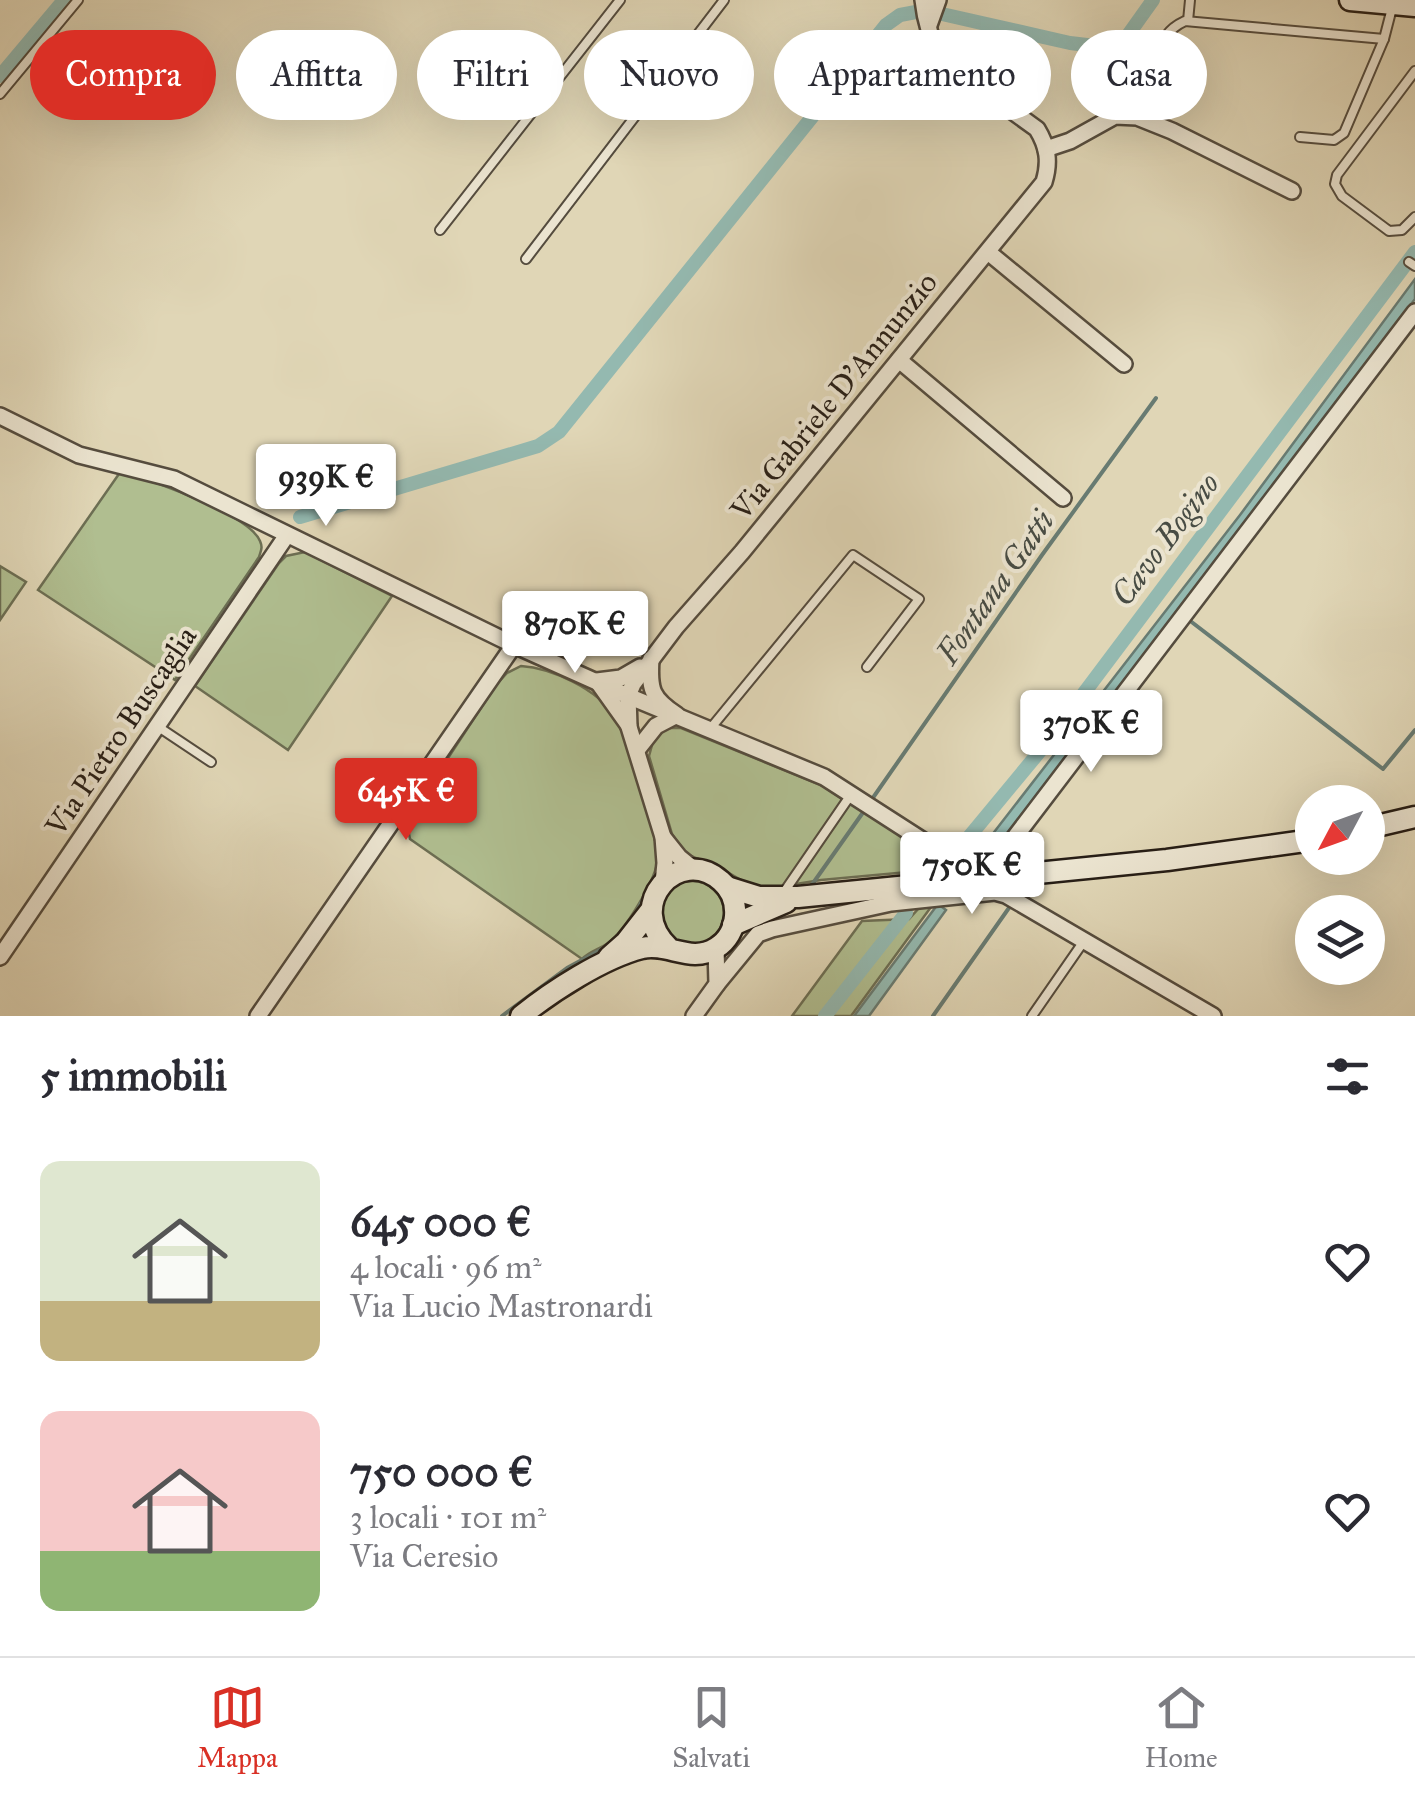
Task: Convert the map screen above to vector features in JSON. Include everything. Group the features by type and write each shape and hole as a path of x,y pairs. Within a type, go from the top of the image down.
{"main road":[{"path":"1350,0 1415,6"},
{"path":"1385,824 1415,817"},
{"path":"678,951 655,931 651,910 662,883 677,873 695,870 713,875 727,887 759,897 789,897 1167,860 1295,842"},
{"path":"521,1016 543,998 600,966 644,948 702,954 716,948 734,926 735,905 727,887"},
{"path":"734,926 789,897"},
{"path":"600,966 626,942 651,910"}],"street":[{"path":"922,0 936,52 944,62 1037,129 1046,148 1115,116 1137,118 1292,191"},
{"path":"930,25 938,0"},
{"name":"Via Gabriele D'Annunzio","path":"628,696 651,659 1044,182 1046,148"},
{"path":"988,252 1124,364"},
{"path":"0,416 80,455 174,479 514,644 824,778 953,860 970,864 994,861 1415,312"},
{"path":"899,360 1064,498"},
{"name":"Via Pietro Buscaglia","path":"0,957 287,536"},
{"path":"258,1016 514,644"},
{"path":"596,681 621,678 651,659"},
{"path":"651,659 653,693 677,715"},
{"path":"596,681 629,727"},
{"path":"628,696 629,727 663,837 662,883"},
{"path":"637,750 656,726 677,715"},
{"path":"663,837 695,870"},
{"path":"694,1016 717,980 758,934 891,903 995,892 1213,1016"},
{"path":"716,948 717,980"},
{"path":"678,951 717,980"}],"lane":[{"path":"0,94 78,0"},
{"path":"440,230 620,0"},
{"path":"526,259 724,0"},
{"path":"1188,21 1190,0"},
{"path":"1300,137 1334,140 1344,132 1384,39 1393,4"},
{"path":"1173,30 1188,21 1384,39"},
{"path":"1415,72 1337,175 1335,184 1342,196 1389,232 1402,230 1415,217"},
{"path":"710,729 853,555 919,599 867,667"},
{"path":"157,726 211,762"},
{"path":"789,897 850,796"},
{"path":"1032,1016 1084,941"}],"green space":[{"path":"121,471 219,509 252,531 261,543 259,557 175,680 38,590"},
{"path":"305,552 392,596 288,750 195,686 279,563 286,556"},
{"path":"0,566 26,582 0,620"},
{"path":"521,666 573,682 607,706 628,745 656,834 656,866 639,903 608,943 582,959 410,839 410,816 496,685"},
{"path":"668,728 681,728 823,786 848,803 855,801 952,868 771,888 748,884 686,854 672,834 649,756 654,738"},
{"path":"692,881 714,891 724,913 714,935 692,945 670,935 660,913 670,891"},
{"path":"920,907 931,907 851,1016 792,1016 862,921 909,919"}],"water":[{"path":"1415,279 1415,299 990,856 981,849 1240,515"},
{"path":"938,904 946,910 869,1016 854,1016"}],"waterway":[{"path":"0,76 64,0"},
{"path":"942,14 1104,47 1128,35 1153,0"},
{"path":"300,517 538,446 559,432 886,25 900,15 916,12"},
{"name":"Cavo Bogino","path":"954,855 1045,745 1415,252"},
{"name":"Fontana Gatti","path":"870,802 1156,398"},
{"path":"1189,620 1383,769 1415,730"},
{"name":"Fontana Gatti","path":"807,886 811,886 864,811"},
{"path":"1013,861 1016,846"},
{"name":"Fontana Gatti","path":"635,915 656,874"},
{"path":"933,1016 1011,905"},
{"name":"Cavo Bogino","path":"825,1016 906,913"},
{"name":"Fontana Gatti","path":"502,1016 567,968 606,947"}]}
